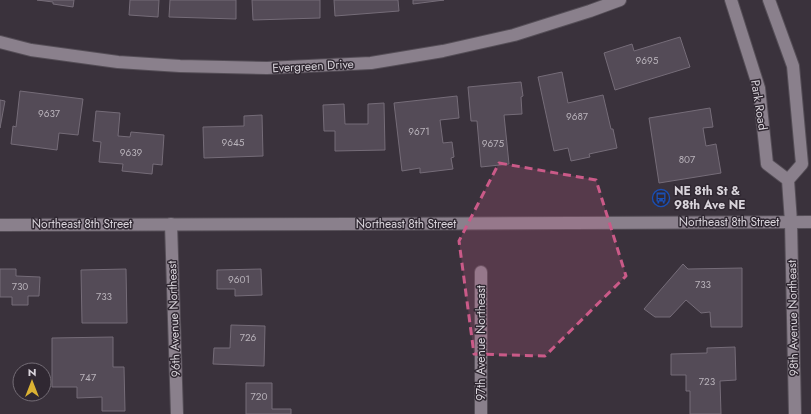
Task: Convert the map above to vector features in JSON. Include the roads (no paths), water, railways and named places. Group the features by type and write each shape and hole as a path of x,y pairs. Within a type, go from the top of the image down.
{"street":[{"name":"Evergreen Drive","path":"0,42 31,50 118,62 180,66 267,68 371,63 443,51 514,35 620,0"},
{"name":"Park Road","path":"731,0 759,88 767,164 788,180"},
{"path":"770,0 794,66 802,164 788,180 791,222"},
{"name":"98th Avenue Northeast","path":"791,222 795,414"},
{"name":"Northeast 8th Street","path":"0,224 811,222"},
{"name":"96th Avenue Northeast","path":"171,224 177,414"},
{"name":"97th Avenue Northeast","path":"481,272 481,414"}],"place":[{"name":"NE 8th St & 98th Ave NE","path":"661,198"}]}
